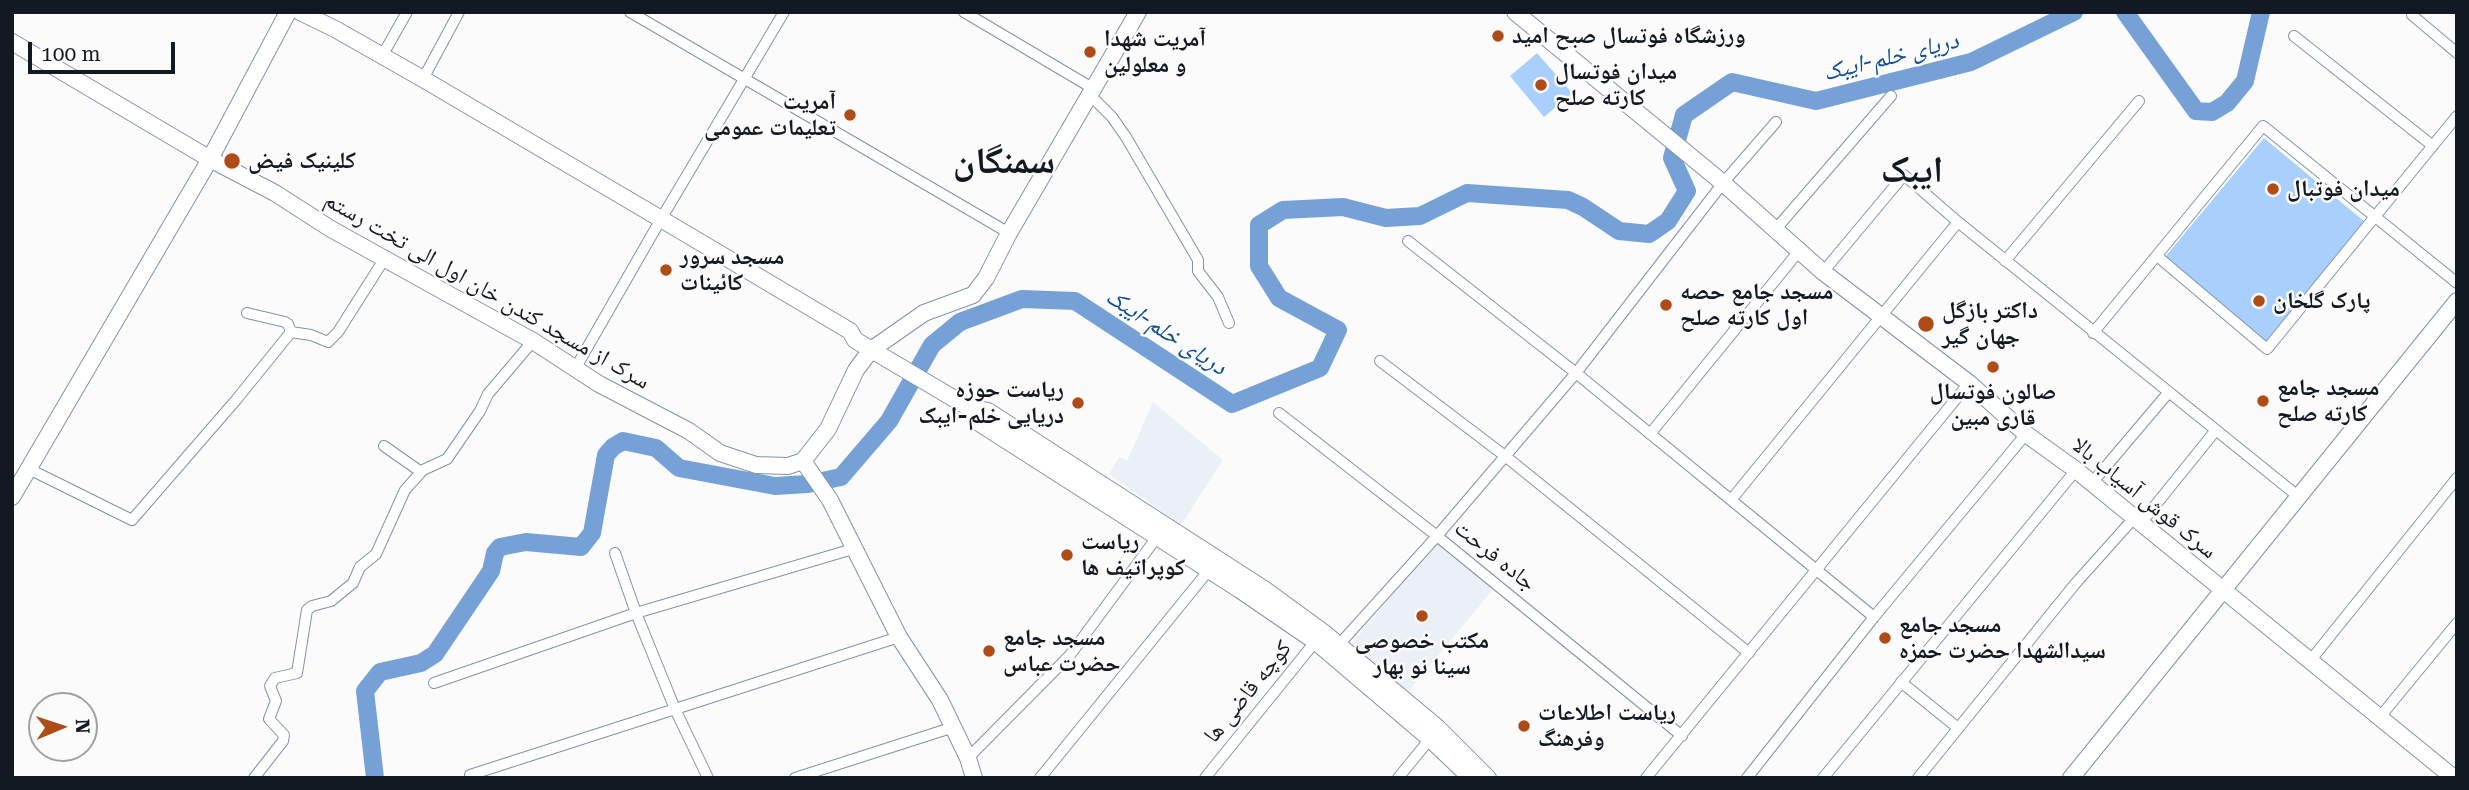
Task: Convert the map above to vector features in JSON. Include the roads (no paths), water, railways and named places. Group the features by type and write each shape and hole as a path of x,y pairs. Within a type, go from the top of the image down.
{"street":[{"path":"12,497 210,159 288,12"},
{"path":"300,12 423,79 849,342 855,340 968,407 988,411 1264,589 1488,778"},
{"path":"382,56 407,12"},
{"path":"423,79 459,12"},
{"path":"630,12 1009,233"},
{"path":"575,369 658,223 784,12"},
{"path":"964,12 1092,93 1126,137 1198,260 1198,271 1217,297 1229,323"},
{"path":"974,778 968,758 940,700 899,637 830,499 806,466 828,429 856,370 924,313 973,295 986,278 1009,233 1138,12"},
{"name":"سرک قوش آسیاب بالا","path":"1515,12 1723,183 1823,272 1969,383 2026,434 2076,470 2455,778"},
{"path":"2412,15 2457,52"},
{"path":"324,25 333,37 658,223"},
{"path":"2294,36 2433,146"},
{"name":"سرک از مسجد کندن خان اول الی تخت رستم","path":"12,42 210,159 275,193 331,229 534,341 575,369 689,431 720,453 756,465 806,466"},
{"path":"1774,230 1891,96"},
{"path":"2005,261 2140,101"},
{"path":"2157,256 2267,349 2457,116"},
{"path":"1334,650 1437,536 1576,373 1723,183 1776,122"},
{"path":"2093,333 2263,126 2457,283"},
{"path":"1823,272 1904,175 2093,333 2299,497"},
{"path":"1731,500 1958,222"},
{"path":"1408,241 1576,373 1874,617"},
{"path":"1650,434 1799,251"},
{"path":"290,332 311,335 328,342 338,332 385,258"},
{"path":"2071,778 2457,301"},
{"path":"247,313 285,321 290,332"},
{"path":"29,468 132,520 252,381 290,332"},
{"path":"254,778 283,741 284,735 269,719 276,701 270,686 275,678 297,673 307,610 331,601 353,583 358,569 376,554 405,490 421,472 447,459 480,411 488,394 534,341"},
{"path":"1380,361 1505,456 1749,653"},
{"path":"1646,778 1969,383"},
{"path":"2091,484 2169,392"},
{"path":"968,407 979,423 1319,637"},
{"name":"جاده فرحت","path":"1279,413 1437,536 1682,736"},
{"path":"1918,778 2075,583 2137,520 2216,430"},
{"path":"1747,778 1874,617 2026,434"},
{"path":"384,446 421,472"},
{"path":"1823,778 2076,470"},
{"path":"2310,661 2457,478"},
{"path":"968,758 1070,655 1157,537"},
{"path":"433,683 636,613 853,549"},
{"path":"615,553 675,709 708,778"},
{"path":"1040,778 1209,570"},
{"path":"2380,717 2457,623"},
{"path":"470,775 899,637"},
{"name":"کوچه قاضی ها","path":"1206,778 1319,637"},
{"path":"1901,682 1958,728"},
{"path":"796,778 816,775 954,727"},
{"path":"1398,778 1434,734"},
{"path":"1434,734 1471,778"}],"waterway":[{"name":"دریای خلم-ایبک","path":"375,778 365,691 380,672 421,663 435,654 491,571 495,553 500,547 526,542 581,547 592,533 606,455 623,441 656,448 679,468 775,486 808,484 841,477 889,421 932,345 960,322 1022,299 1075,301 1232,404 1320,368 1338,330 1279,298 1259,266 1259,225 1283,210 1343,207 1386,218 1420,216 1467,193 1568,200 1619,231 1649,234 1668,221 1687,191 1672,158 1684,115 1732,82 1816,101 1971,62 2074,12"},
{"name":"دریای خلم-ایبک","path":"2125,12 2196,111 2212,112 2227,103 2245,81 2261,12"}],"place":[{"name":"ورزشگاه فوتسال صبح امید","path":"1498,36"},
{"name":"آمریت شهدا و معلولین","path":"1090,52"},
{"name":"میدان فوتسال کارته صلح","path":"1541,85"},
{"name":"آمریت تعلیمات عمومی","path":"850,115"},
{"name":"کلینیک فیض","path":"232,161"},
{"name":"میدان فوتبال","path":"2273,189"},
{"name":"مسجد سرور کائینات","path":"666,270"},
{"name":"پارک گلخان","path":"2259,301"},
{"name":"مسجد جامع حصه اول کارته صلح","path":"1666,305"},
{"name":"داکتر بازگل جهان گیر","path":"1926,324"},
{"name":"صالون فوتسال قاری مبین","path":"1993,367"},
{"name":"مسجد جامع کارته صلح","path":"2263,401"},
{"name":"ریاست حوزه دریایی خلم-ایبک","path":"1078,403"},
{"name":"ریاست کوپراتیف ها","path":"1067,555"},
{"name":"مکتب خصوصی سینا نو بهار","path":"1422,616"},
{"name":"مسجد جامع سیدالشهدا حضرت حمزه","path":"1885,638"},
{"name":"مسجد جامع حضرت عباس","path":"989,651"},
{"name":"ریاست اطلاعات وفرهنگ","path":"1524,726"}],"district":[{"name":"سمنگان","path":"1004,162"},
{"name":"ایبک","path":"1912,171"}]}
